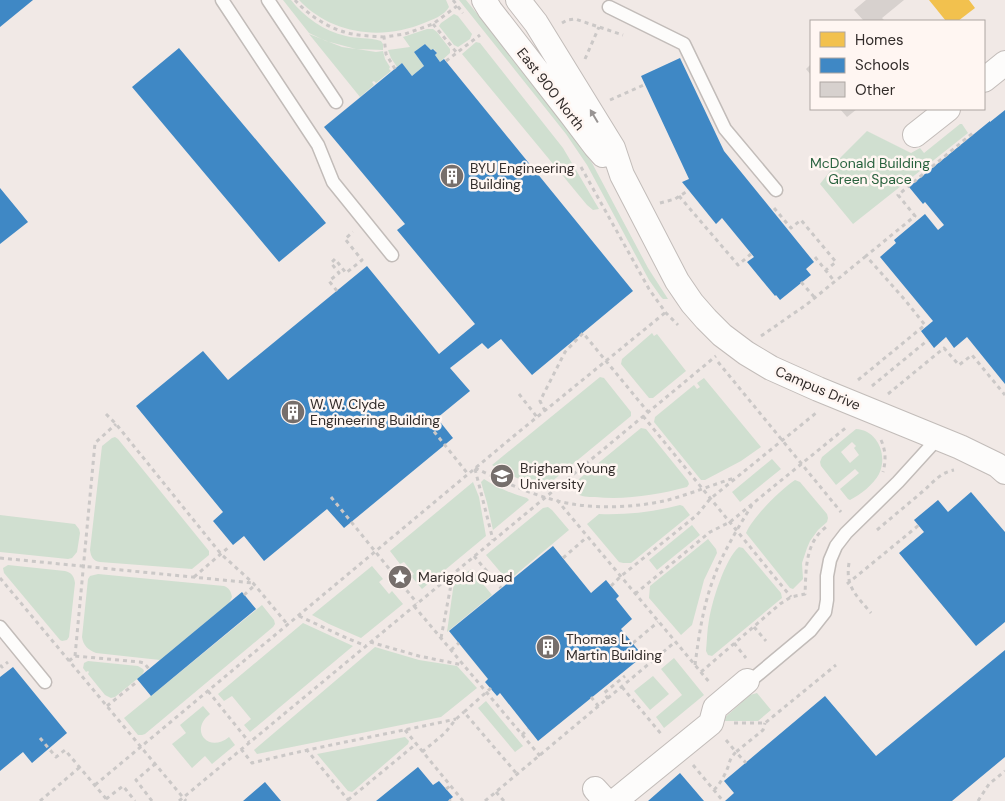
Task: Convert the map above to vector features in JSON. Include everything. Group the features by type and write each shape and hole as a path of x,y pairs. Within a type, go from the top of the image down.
{"street":[{"name":"East 900 North","path":"484,0 594,146 622,175"},
{"name":"East 900 North","path":"518,0 536,23 613,148 622,175 665,258"},
{"path":"985,79 1005,63"},
{"path":"915,136 947,110"},
{"name":"Campus Drive","path":"665,258 677,281 692,303 722,335 746,353 771,368 938,438 996,465 1005,472"},
{"path":"605,797 713,715 747,670"}],"lane":[{"path":"222,0 318,145 333,182 392,254"},
{"path":"268,0 336,102"},
{"path":"609,7 684,44 725,129 776,190"},
{"path":"747,670 755,677 810,631 824,612 827,600 827,576 830,560 836,546 846,533 898,482 938,438"},
{"path":"0,627 45,682"}],"path":[{"path":"295,0 307,12 330,26 347,33 384,37 405,34 433,24 457,6"},
{"path":"433,24 457,53"},
{"path":"582,66 599,27"},
{"path":"446,61 480,35 486,42"},
{"path":"384,37 386,54 395,69"},
{"path":"610,100 646,84"},
{"path":"758,337 785,320 836,282 915,216 898,195 974,132"},
{"path":"577,161 649,290 666,313"},
{"path":"658,203 675,199 689,190"},
{"path":"679,196 738,265 751,254"},
{"path":"337,291 328,281 339,273 331,263 335,259 346,273 362,260 345,239"},
{"path":"854,383 925,325 866,256"},
{"path":"815,257 836,282"},
{"path":"801,282 815,298"},
{"path":"95,785 475,468 670,309"},
{"path":"545,411 540,401 565,352 583,333 648,412"},
{"path":"870,388 928,340"},
{"path":"890,391 944,348 959,365 972,355 1005,395"},
{"path":"179,801 185,799 241,749 719,354"},
{"path":"714,358 730,367"},
{"path":"714,358 839,513 848,507"},
{"path":"519,394 537,417"},
{"path":"611,586 696,515 710,499 819,410 811,407"},
{"path":"106,414 221,554 254,584 288,625"},
{"path":"643,416 791,597"},
{"path":"424,419 468,474"},
{"path":"635,594 710,532 730,522 851,423 843,420"},
{"path":"75,656 94,443 116,424"},
{"path":"878,435 886,458 881,478"},
{"path":"475,468 508,484 546,497 572,504 592,506 631,506 668,500 736,478"},
{"path":"475,468 493,540"},
{"path":"876,531 939,476 946,472 959,470"},
{"path":"331,497 417,603"},
{"path":"556,500 710,683 716,701 713,715 736,752 746,763"},
{"path":"695,665 700,627 714,575 736,531 755,502"},
{"path":"701,672 791,597 805,594 806,566 810,547 817,536 833,520"},
{"path":"848,583 919,525"},
{"path":"563,558 587,537"},
{"path":"194,577 230,546"},
{"path":"474,556 501,588"},
{"path":"852,556 848,569 848,583 854,594 871,614"},
{"path":"0,558 254,584"},
{"path":"441,639 453,574"},
{"path":"0,578 185,799"},
{"path":"244,594 254,584"},
{"path":"414,606 540,756"},
{"path":"299,616 366,646"},
{"path":"633,643 658,622"},
{"path":"754,627 766,641"},
{"path":"370,642 419,656 463,665"},
{"path":"485,801 675,642"},
{"path":"451,650 459,643"},
{"path":"734,644 747,670"},
{"path":"69,661 75,656 140,662 144,663 149,669"},
{"path":"714,790 726,773 731,757 763,730 766,723 836,666"},
{"path":"608,699 604,693 625,676"},
{"path":"107,706 138,681"},
{"path":"422,752 445,733 456,719 491,688"},
{"path":"208,691 250,742"},
{"path":"591,698 599,707"},
{"path":"464,712 517,774"},
{"path":"713,715 766,723"},
{"path":"241,749 252,763 306,749 456,719"},
{"path":"522,735 528,729"},
{"path":"405,730 463,801"},
{"path":"40,738 56,758 65,750 107,800 123,786 135,801"},
{"path":"306,749 349,801 416,744"},
{"path":"152,801 136,780 155,764"},
{"path":"40,801 80,767"},
{"path":"978,801 988,784 1005,771"},
{"path":"446,789 450,786"},
{"path":"496,792 504,801"}],"green space":[{"path":"283,0 291,0 308,18 330,31 350,37 381,41 383,50 357,49 376,52 383,51 391,71 376,83 372,82 374,85 360,97 309,34 322,39 309,33","holes":["328,42 356,49 342,47"]},
{"path":"299,0 446,0 449,7 434,19 408,29 374,33 341,27 312,11"},
{"path":"459,0 466,0 551,105 592,163 648,268 668,299 661,297 649,280 587,165 566,134"},
{"path":"454,14 458,16 472,34 470,39 458,47 454,45 439,26"},
{"path":"427,29 433,29 437,32 450,49 450,53 440,62 435,55 437,53 434,49 431,50 425,44 414,52 424,66 412,76 402,63 397,67 388,50 410,47 403,37"},
{"path":"476,42 480,43 563,148 599,209 593,210 587,205 462,54"},
{"name":"McDonald Building Green Space","path":"960,124 968,133 853,224 820,184 841,157 867,131 911,153 920,148 924,153"},
{"path":"652,333 654,336 657,334 686,371 653,398 649,398 621,364 622,359"},
{"path":"600,377 604,378 631,412 631,416 545,487 518,478 492,465"},
{"path":"704,378 761,447 741,461 705,480 701,480 654,422 655,417 694,385 697,389 700,387 697,383"},
{"path":"641,428 646,429 688,481 687,487 630,497 587,497 576,493 574,486 579,479"},
{"path":"856,429 864,430 875,439 879,445 882,460 879,474 874,482 850,500 840,489 859,473 855,469 836,485 821,466 822,457","holes":["852,442 856,446 854,448 859,455 850,463 841,452"]},
{"path":"115,437 209,551 209,555 192,569 100,562 92,557 90,550 102,446"},
{"path":"772,459 781,469 740,502 732,492"},
{"path":"484,479 510,493 529,500 493,530 481,482"},
{"path":"795,480 800,482 827,514 828,518 827,522 810,541 802,563 803,579 793,589 790,588 746,533 754,519 782,490"},
{"path":"473,482 479,497 486,536 422,589 411,576 414,574 404,562 400,564 390,551"},
{"path":"680,505 690,515 631,563 619,562 587,524 599,514 660,510"},
{"path":"548,507 569,530 508,581 486,555 543,508"},
{"path":"0,515 75,524 80,533 77,552 72,558 68,559 0,552"},
{"path":"692,525 700,535 657,570 649,560"},
{"path":"708,539 717,553 704,580 692,625 681,635 649,598 650,586"},
{"path":"739,547 743,548 781,593 782,598 712,656 708,655 706,651 707,632 713,602 724,570"},
{"path":"8,565 65,571 72,575 75,583 69,637 67,640 60,640 4,573 3,568"},
{"path":"372,566 383,579 379,582 389,594 392,591 403,604 361,638 312,615"},
{"path":"471,569 492,595 447,632 454,582"},
{"path":"98,574 224,586 230,590 232,597 229,603 160,660 96,653 86,647 82,637 88,579 90,576"},
{"path":"262,605 274,620 275,624 273,627 145,734 138,735 124,718"},
{"path":"303,623 353,646 250,732 244,725 251,719 232,696 224,701 218,694"},
{"path":"375,647 419,660 457,666 477,688 441,717 257,754 254,750"},
{"path":"674,658 704,695 664,728 656,717 682,695 661,669"},
{"path":"88,661 138,666 144,671 142,675 115,697 111,698 105,695 88,674 89,672 86,672 83,668 84,663"},
{"path":"653,676 669,694 650,710 634,691"},
{"path":"757,693 771,710 758,721 721,721 750,695"},
{"path":"486,701 523,746 515,752 478,708"},
{"path":"203,706 210,714 204,720 201,727 201,733 204,738 214,743 221,742 229,737 235,745 212,764 205,756 192,768 172,744 186,733 180,725"},
{"path":"405,737 409,741 408,744 352,792 348,791 317,754"}],"building: Homes":[{"path":"929,0 969,0 975,8 959,20 945,20"}],"building: Schools":[{"path":"0,0 33,0 0,27"},
{"path":"425,44 437,53 435,55 440,62 444,59 633,291 532,375 501,339 488,349 482,343 450,368 470,391 437,418 453,438 344,528 327,509 264,561 244,536 233,545 213,521 223,512 136,406 203,351 228,380 367,266 439,354 475,324 397,230 405,224 324,127 402,63 412,76 424,66 414,52"},
{"path":"179,48 326,223 279,262 132,87"},
{"path":"680,58 724,151 814,262 806,269 811,275 780,300 747,262 754,257 722,218 716,224 682,182 689,179 641,76"},
{"path":"1005,110 1005,384 967,337 954,348 946,337 934,348 921,331 933,321 880,257 896,243 894,240 925,214 938,230 944,225 925,202 923,204 909,187"},
{"path":"0,188 28,222 0,244"},
{"path":"971,492 1005,532 1005,622 976,646 899,553 924,532 914,520 938,500 948,512"},
{"name":"Thomas L. Martin Building","path":"553,546 591,593 606,580 619,596 616,599 632,619 621,629 643,656 538,741 500,693 497,696 485,682 488,679 449,631"},
{"path":"242,592 256,609 151,696 137,679"},
{"path":"1005,650 1005,757 952,801 725,801 734,793 724,781 825,696 876,756"},
{"path":"13,667 67,733 32,763 23,752 0,771 0,677"},
{"path":"418,767 433,785 439,781 453,797 448,801 376,801"},
{"path":"680,773 704,801 648,801"},
{"path":"265,782 281,801 243,801"}],"building: Other":[{"path":"866,0 904,0 882,18 884,20 863,20 854,10"},
{"path":"810,65 810,74 806,69"},
{"path":"841,110 856,110 847,117"}],"place":[{"name":"BYU Engineering Building","path":"452,176"},
{"name":"W. W. Clyde Engineering Building","path":"293,412"},
{"name":"Brigham Young University","path":"502,476"},
{"name":"Marigold Quad","path":"400,577"},
{"name":"Thomas L. Martin Building","path":"548,647"}]}
